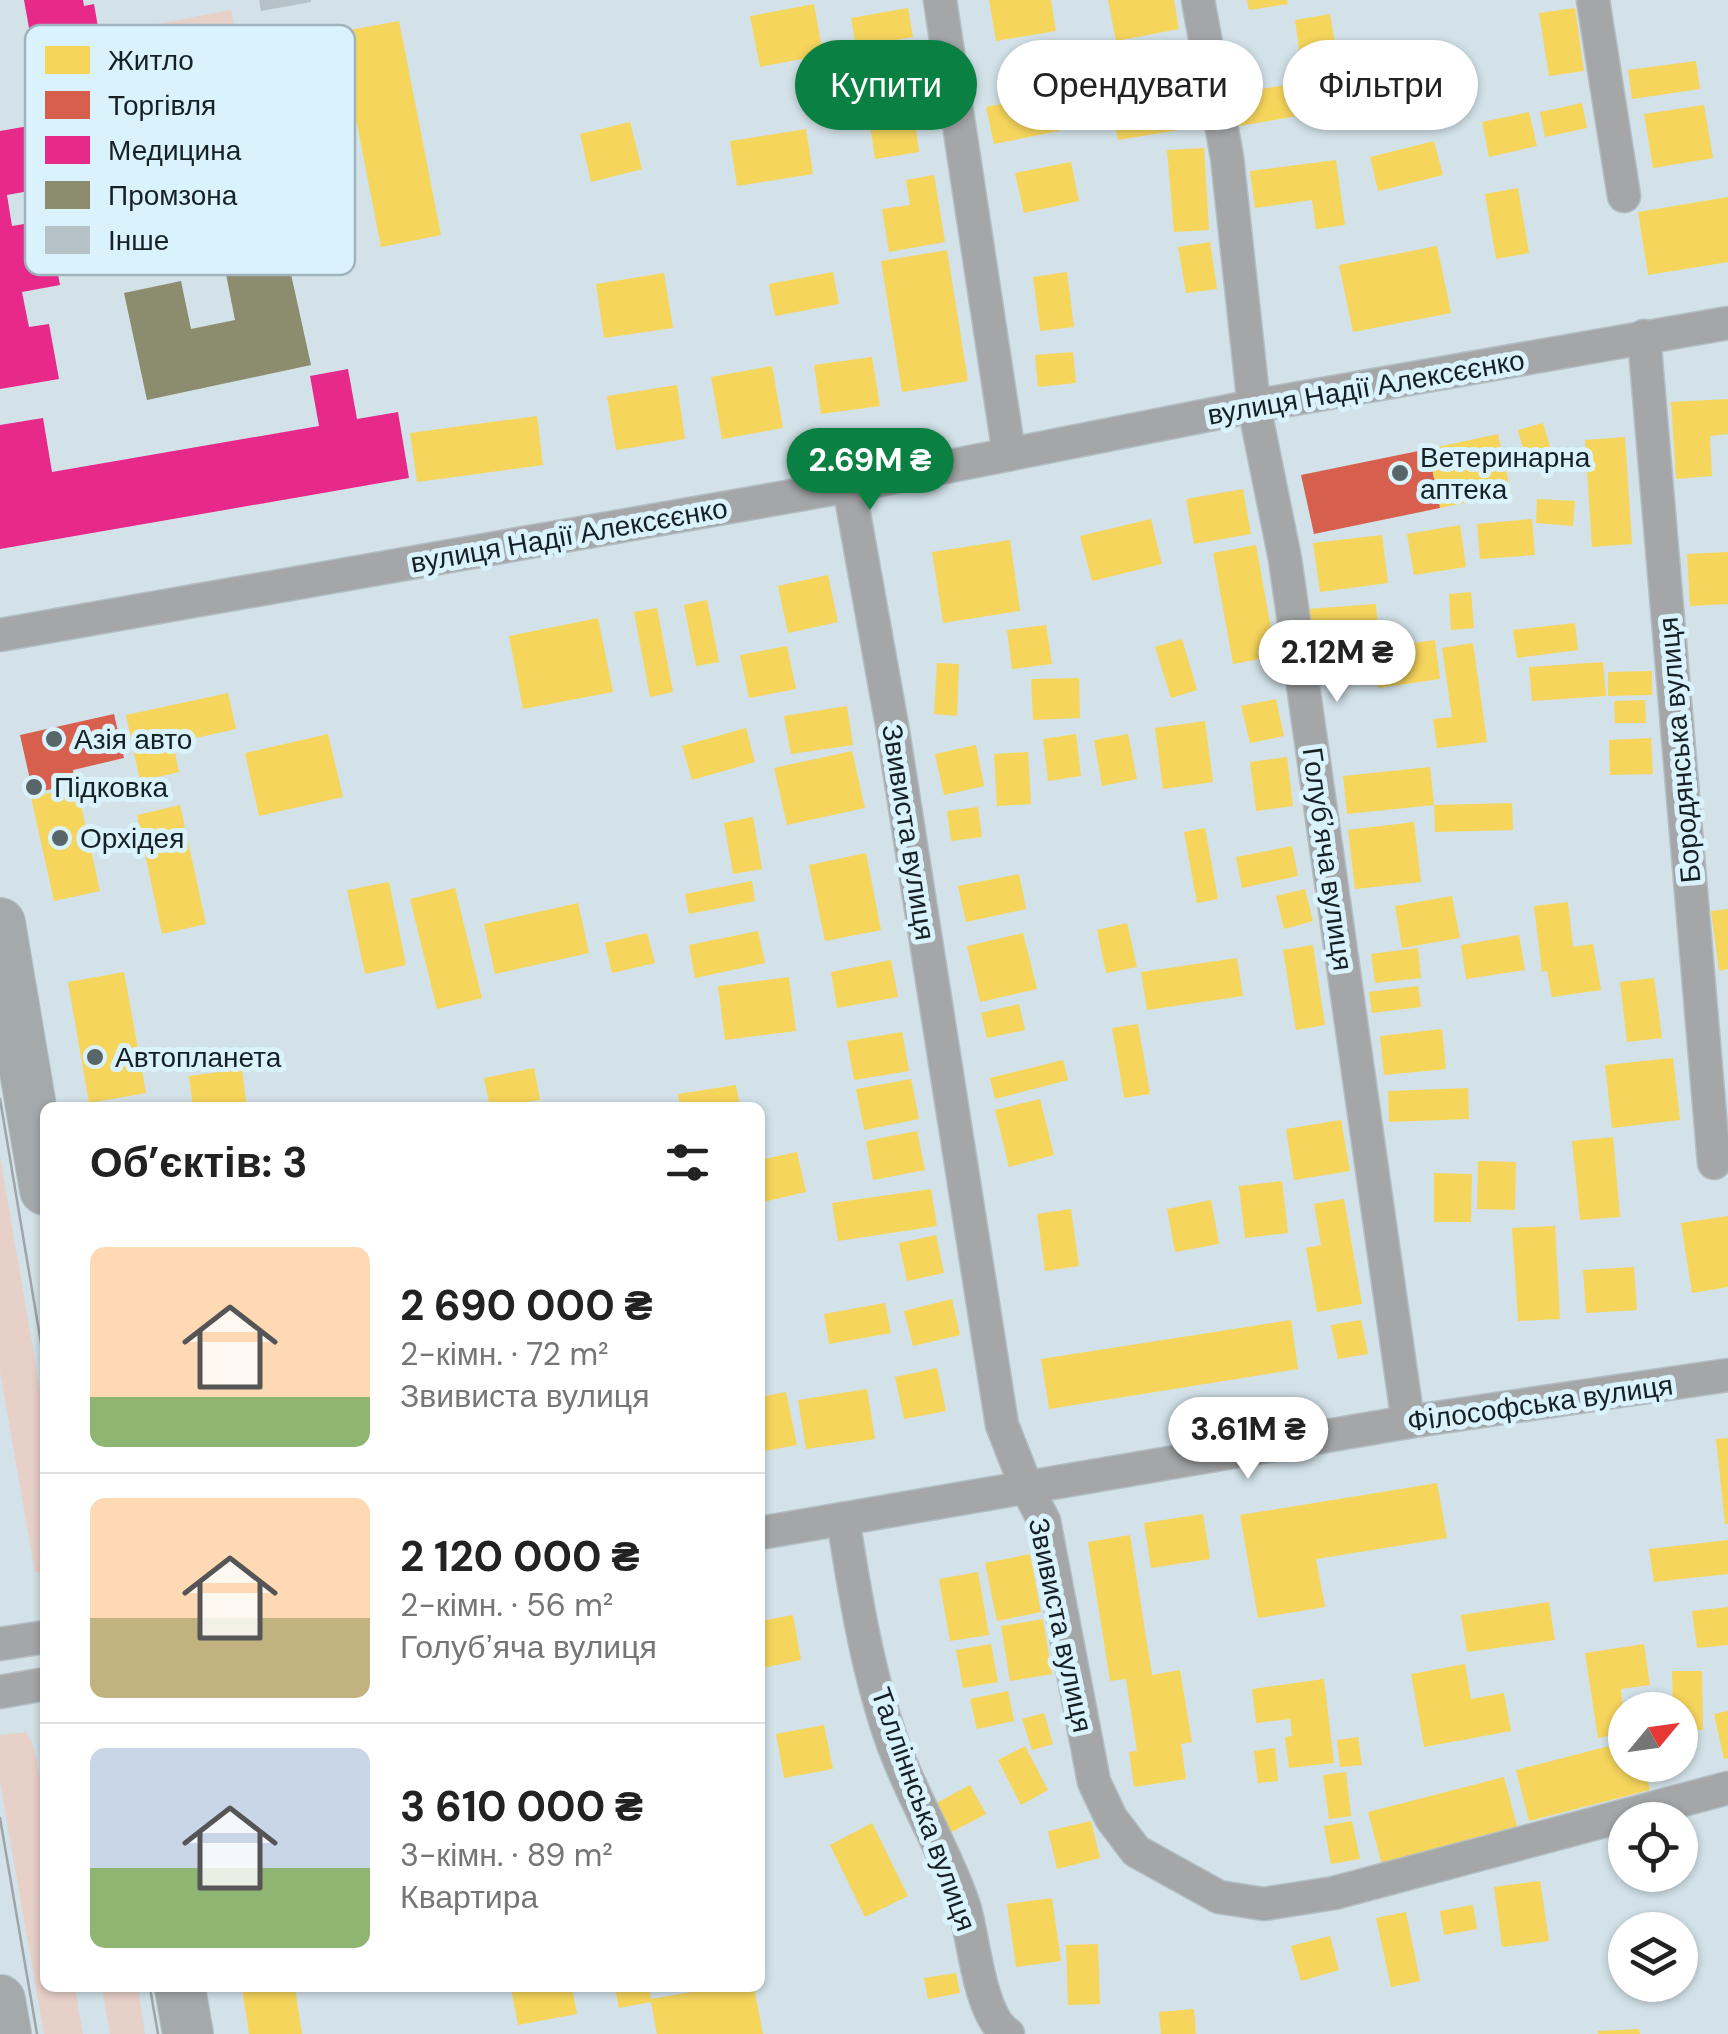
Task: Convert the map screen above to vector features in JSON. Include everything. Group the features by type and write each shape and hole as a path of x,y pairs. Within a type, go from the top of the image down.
{"main road":[{"path":"0,922 40,1160"},
{"path":"181,1992 188,2034"},
{"path":"0,2000 6,2034"}],"street":[{"path":"940,0 1009,454"},
{"name":"Голубʼяча вулиця","path":"1198,0 1227,157 1254,406 1285,560 1408,1422"},
{"path":"1592,0 1624,196"},
{"name":"вулиця Надії Алексєєнко","path":"0,635 848,486 1254,406 1728,323"},
{"name":"Бородянська вулиця","path":"1644,336 1714,1163"},
{"name":"Звивиста вулиця","path":"848,486 893,731 1002,1425 1044,1521 1094,1782 1110,1818 1136,1851 1218,1897 1264,1904 1334,1893 1728,1788"},
{"name":"Філософська вулиця","path":"765,1531 1408,1422 1728,1375"},
{"name":"Талліннська вулиця","path":"843,1519 859,1620 892,1742 964,1906 987,2001 1001,2030 1008,2034"},
{"path":"0,1644 40,1638"},
{"path":"0,1692 40,1685"}],"shaded area":[{"path":"231,10 234,25 152,25"},
{"path":"0,1156 40,1390 40,1572 35,1573 0,1371"},
{"path":"26,1732 35,1751 40,1780 40,1992 76,1992 83,2034 44,2034 0,1782 0,1735"},
{"path":"103,1992 139,1992 145,2034 110,2034"}],"building: Житло":[{"path":"989,0 1051,0 1056,31 996,41"},
{"path":"1108,0 1174,0 1179,29 1116,40"},
{"path":"1247,0 1287,0 1288,4 1249,10"},
{"path":"814,4 820,40 795,40 795,60 760,67 750,16"},
{"path":"908,8 913,37 855,40 851,18"},
{"path":"1575,8 1584,71 1549,76 1539,13"},
{"path":"1330,14 1334,40 1298,40 1295,20"},
{"path":"399,21 441,235 381,247 355,114 355,29"},
{"path":"1696,61 1700,89 1632,99 1628,70"},
{"path":"1283,86 1283,119 1263,122 1263,89"},
{"path":"1582,103 1587,128 1545,137 1540,112"},
{"path":"997,105 997,130 1059,131 994,144 986,107"},
{"path":"1704,105 1713,158 1653,168 1644,114"},
{"path":"1529,112 1537,146 1489,157 1482,122"},
{"path":"630,122 642,169 591,182 580,134"},
{"path":"806,130 813,174 737,186 730,141"},
{"path":"871,130 916,130 919,152 875,159"},
{"path":"1116,130 1179,130 1118,140"},
{"path":"1434,141 1443,175 1378,191 1370,157"},
{"path":"1204,148 1209,230 1174,232 1167,150"},
{"path":"1336,160 1345,225 1316,229 1312,200 1255,208 1250,171"},
{"path":"1071,162 1079,201 1024,213 1015,173"},
{"path":"934,175 945,242 889,252 882,209 910,205 906,180"},
{"path":"1518,188 1529,253 1496,259 1485,194"},
{"path":"1728,197 1728,262 1648,275 1638,212"},
{"path":"1210,242 1217,289 1186,293 1178,247"},
{"path":"1437,246 1451,313 1353,332 1339,265"},
{"path":"947,250 968,381 902,392 881,261"},
{"path":"833,272 839,304 775,316 769,284"},
{"path":"1067,272 1074,327 1040,331 1033,277"},
{"path":"664,273 673,328 604,338 596,284"},
{"path":"1073,352 1076,383 1038,387 1035,355"},
{"path":"872,357 880,406 821,414 814,365"},
{"path":"772,366 783,428 722,439 711,377"},
{"path":"677,385 685,439 616,450 607,396"},
{"path":"1728,399 1728,434 1710,436 1712,476 1676,479 1671,402"},
{"path":"537,416 543,465 417,482 410,433"},
{"path":"1543,423 1552,453 1526,460 1518,430"},
{"path":"1498,434 1511,493 1440,508 1428,449"},
{"path":"1625,437 1632,544 1592,547 1585,440"},
{"path":"1243,489 1251,534 1194,544 1186,499"},
{"path":"1537,499 1575,501 1573,526 1536,523"},
{"path":"1151,519 1162,564 1092,581 1080,536"},
{"path":"1532,519 1535,555 1480,559 1477,524"},
{"path":"1460,525 1466,567 1414,575 1407,534"},
{"path":"1382,535 1388,583 1320,592 1313,543"},
{"path":"1010,540 1020,611 943,623 932,552"},
{"path":"1256,545 1276,656 1233,664 1213,553"},
{"path":"1728,552 1728,604 1690,606 1687,554"},
{"path":"828,575 838,622 788,633 778,586"},
{"path":"1471,592 1474,628 1451,630 1449,594"},
{"path":"707,600 719,662 696,666 684,605"},
{"path":"1376,604 1379,640 1310,646 1307,609"},
{"path":"657,608 673,692 650,697 634,612"},
{"path":"598,618 613,692 523,709 509,636"},
{"path":"1575,623 1578,650 1517,658 1513,630"},
{"path":"1046,625 1052,664 1012,669 1007,630"},
{"path":"1182,639 1197,690 1171,698 1155,647"},
{"path":"1435,640 1440,679 1378,688 1373,649"},
{"path":"1473,643 1487,742 1437,748 1433,719 1452,717 1442,648"},
{"path":"787,646 796,689 749,698 740,655"},
{"path":"1603,662 1606,696 1532,701 1529,667"},
{"path":"937,663 959,664 957,716 934,714"},
{"path":"1652,671 1652,695 1608,696 1608,672"},
{"path":"1079,678 1080,718 1033,720 1031,679"},
{"path":"228,693 236,729 173,743 179,772 140,781 126,715"},
{"path":"1276,699 1284,736 1250,743 1241,706"},
{"path":"1645,700 1646,723 1615,723 1614,701"},
{"path":"847,706 853,745 791,754 784,716"},
{"path":"1205,721 1213,782 1163,789 1155,728"},
{"path":"746,728 755,762 692,780 682,746"},
{"path":"328,734 343,797 259,816 245,753"},
{"path":"1076,734 1081,776 1048,781 1043,739"},
{"path":"1128,734 1137,779 1102,786 1094,740"},
{"path":"1651,738 1653,774 1610,775 1609,740"},
{"path":"976,745 984,786 944,795 935,754"},
{"path":"852,751 865,808 787,825 774,768"},
{"path":"1028,752 1031,804 997,806 994,754"},
{"path":"1287,757 1293,806 1256,811 1250,762"},
{"path":"1430,767 1434,805 1347,814 1343,776"},
{"path":"77,787 100,891 54,901 31,797"},
{"path":"1512,803 1513,830 1435,832 1434,805"},
{"path":"180,805 206,924 162,934 137,815"},
{"path":"978,807 982,837 951,841 947,811"},
{"path":"753,817 762,869 733,874 724,823"},
{"path":"1414,822 1421,882 1355,889 1348,830"},
{"path":"1205,828 1218,899 1197,903 1184,832"},
{"path":"1292,846 1298,876 1242,888 1236,857"},
{"path":"866,853 881,930 825,941 809,865"},
{"path":"1019,874 1026,909 966,922 958,886"},
{"path":"752,881 755,901 689,914 685,894"},
{"path":"389,882 406,965 365,974 347,890"},
{"path":"455,888 482,998 437,1009 410,899"},
{"path":"1305,889 1313,921 1284,929 1276,896"},
{"path":"1452,896 1460,938 1402,948 1395,906"},
{"path":"1568,902 1573,947 1593,944 1601,990 1552,997 1547,971 1542,972 1534,906"},
{"path":"578,903 589,953 495,974 484,924"},
{"path":"1728,909 1728,969 1719,971 1711,911"},
{"path":"1127,923 1137,967 1106,973 1097,930"},
{"path":"758,931 765,963 695,978 689,945"},
{"path":"647,933 655,963 612,973 605,943"},
{"path":"1023,933 1037,989 980,1002 967,946"},
{"path":"1519,935 1525,970 1466,979 1461,945"},
{"path":"1313,945 1325,1025 1296,1030 1283,950"},
{"path":"1418,948 1421,978 1375,983 1371,954"},
{"path":"1237,958 1243,996 1147,1010 1141,972"},
{"path":"891,960 898,997 837,1008 831,972"},
{"path":"124,972 146,1093 89,1102 68,982"},
{"path":"789,977 796,1031 725,1040 718,986"},
{"path":"1654,978 1662,1038 1627,1042 1620,982"},
{"path":"1418,986 1421,1007 1372,1013 1369,992"},
{"path":"1019,1004 1025,1030 987,1038 981,1013"},
{"path":"1138,1024 1150,1094 1124,1098 1112,1028"},
{"path":"1442,1029 1446,1069 1384,1075 1380,1036"},
{"path":"902,1032 909,1071 854,1080 847,1041"},
{"path":"1673,1058 1680,1120 1612,1128 1605,1065"},
{"path":"1063,1060 1068,1080 995,1099 990,1078"},
{"path":"534,1068 540,1100 489,1102 484,1078"},
{"path":"242,1069 246,1102 192,1102 189,1076"},
{"path":"911,1079 919,1119 864,1130 856,1089"},
{"path":"736,1085 739,1102 679,1102 678,1094"},
{"path":"1468,1088 1469,1119 1389,1122 1388,1091"},
{"path":"1040,1099 1054,1155 1009,1167 995,1110"},
{"path":"1341,1120 1350,1171 1294,1180 1286,1129"},
{"path":"917,1131 925,1170 873,1180 866,1141"},
{"path":"1613,1137 1620,1217 1580,1220 1572,1141"},
{"path":"797,1152 806,1192 765,1202 765,1159"},
{"path":"1478,1161 1516,1162 1515,1210 1477,1209"},
{"path":"1434,1173 1472,1174 1471,1222 1434,1222"},
{"path":"1282,1181 1288,1233 1245,1238 1239,1186"},
{"path":"931,1189 937,1226 838,1241 832,1203"},
{"path":"1344,1199 1362,1304 1317,1312 1306,1248 1321,1245 1314,1204"},
{"path":"1211,1200 1219,1244 1175,1252 1167,1209"},
{"path":"1071,1209 1079,1266 1045,1271 1037,1214"},
{"path":"1728,1216 1728,1287 1692,1293 1681,1223"},
{"path":"1555,1226 1560,1319 1518,1321 1512,1228"},
{"path":"936,1235 944,1273 907,1281 899,1243"},
{"path":"1634,1267 1637,1310 1586,1313 1583,1270"},
{"path":"952,1299 960,1335 913,1346 904,1311"},
{"path":"885,1303 891,1333 829,1344 824,1314"},
{"path":"1291,1320 1298,1369 1049,1409 1041,1359"},
{"path":"1361,1320 1368,1354 1338,1359 1331,1325"},
{"path":"937,1368 946,1411 904,1419 895,1377"},
{"path":"867,1389 875,1439 806,1449 798,1400"},
{"path":"786,1392 797,1445 765,1451 765,1396"},
{"path":"1728,1438 1728,1524 1725,1524 1716,1439"},
{"path":"1437,1483 1447,1538 1316,1559 1325,1607 1258,1618 1240,1515"},
{"path":"1203,1514 1210,1559 1151,1568 1144,1523"},
{"path":"1130,1535 1152,1675 1180,1670 1192,1742 1181,1744 1186,1779 1134,1787 1129,1752 1137,1751 1126,1679 1110,1681 1088,1542"},
{"path":"1728,1540 1728,1574 1654,1582 1649,1549"},
{"path":"1030,1554 1041,1612 997,1621 985,1563"},
{"path":"978,1572 989,1635 950,1641 939,1579"},
{"path":"1549,1602 1555,1640 1467,1652 1461,1615"},
{"path":"1728,1607 1728,1645 1697,1648 1692,1611"},
{"path":"793,1615 801,1660 765,1667 765,1620"},
{"path":"1043,1619 1052,1674 1010,1681 1001,1626"},
{"path":"991,1644 998,1682 963,1688 956,1650"},
{"path":"1644,1644 1650,1685 1608,1692 1608,1736 1598,1738 1585,1653"},
{"path":"1465,1664 1471,1699 1504,1693 1511,1731 1424,1747 1411,1674"},
{"path":"1672,1671 1702,1671 1703,1730 1698,1730 1698,1692 1673,1692"},
{"path":"1324,1679 1334,1763 1289,1768 1285,1737 1292,1736 1290,1719 1256,1723 1252,1689"},
{"path":"1008,1691 1014,1721 977,1729 970,1699"},
{"path":"1728,1711 1728,1758 1724,1759 1714,1714"},
{"path":"1044,1713 1053,1744 1032,1750 1022,1719"},
{"path":"824,1725 833,1769 784,1778 776,1734"},
{"path":"1358,1737 1362,1765 1340,1767 1337,1740"},
{"path":"1025,1746 1048,1790 1021,1805 998,1760"},
{"path":"1608,1746 1608,1782 1648,1782 1650,1790 1529,1821 1516,1770"},
{"path":"1275,1748 1278,1781 1258,1783 1254,1751"},
{"path":"1346,1772 1351,1816 1329,1819 1323,1775"},
{"path":"1504,1777 1518,1830 1382,1865 1368,1812"},
{"path":"970,1785 986,1814 944,1836 929,1807"},
{"path":"1091,1821 1100,1858 1057,1869 1048,1831"},
{"path":"1352,1821 1360,1859 1331,1864 1324,1826"},
{"path":"872,1823 908,1896 865,1917 830,1845"},
{"path":"1540,1881 1549,1941 1502,1947 1494,1887"},
{"path":"1052,1898 1061,1961 1016,1967 1007,1904"},
{"path":"1473,1905 1477,1929 1444,1935 1440,1911"},
{"path":"1406,1912 1420,1981 1391,1987 1376,1918"},
{"path":"1330,1936 1339,1970 1301,1981 1291,1946"},
{"path":"1098,1944 1100,2004 1068,2005 1066,1945"},
{"path":"956,1973 960,1993 928,1999 924,1978"},
{"path":"243,1992 296,1992 302,2034 249,2034"},
{"path":"512,1992 573,1992 577,2014 518,2025"},
{"path":"616,1992 650,1992 651,1999 692,1992 755,1992 763,2034 657,2034 651,2002 619,2008"},
{"path":"1194,2009 1196,2034 1161,2034 1159,2012"},
{"path":"1639,2029 1640,2034 1598,2034 1598,2031"}],"building: Торгівля":[{"path":"1428,449 1440,508 1314,534 1301,475"},
{"path":"114,714 124,758 73,770 76,784 33,793 20,735"}],"building: Медицина":[{"path":"24,0 83,0 84,6 94,4 98,25 28,25"},
{"path":"25,127 25,192 7,195 12,226 25,224 25,275 58,275 60,285 22,292 29,327 49,324 59,379 0,389 0,131"},
{"path":"348,369 357,419 398,412 409,478 0,549 0,425 43,418 52,472 319,426 310,376"}],"building: Промзона":[{"path":"226,275 291,275 311,365 147,400 124,293 181,281 191,329 235,320"}],"building: Інше":[{"path":"259,0 311,0 311,2 261,11"}],"tram line":[{"path":"0,1099 40,1337"},
{"path":"0,1818 37,2034"},
{"path":"151,1992 158,2034"}],"place":[{"name":"Ветеринарна аптека","path":"1400,473"},
{"name":"Азія авто","path":"54,739"},
{"name":"Підковка","path":"34,787"},
{"name":"Орхідея","path":"60,838"},
{"name":"Автопланета","path":"95,1057"}]}
